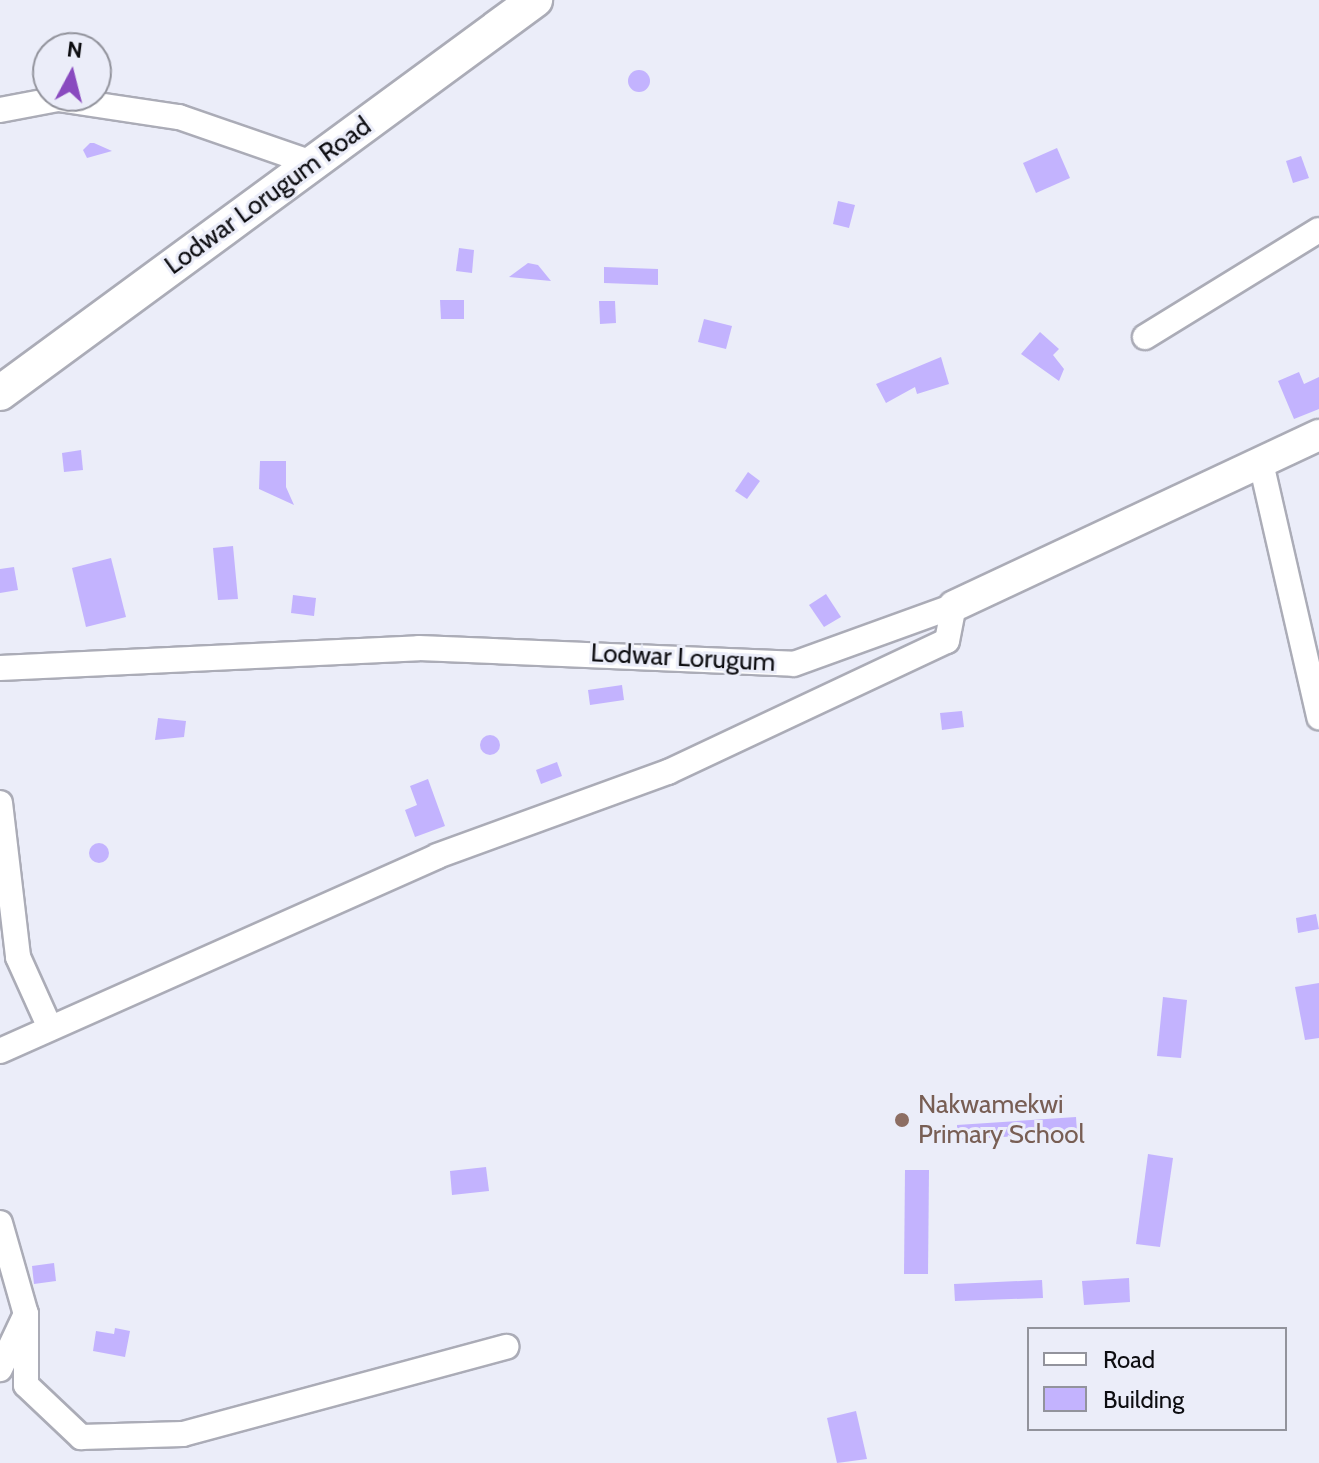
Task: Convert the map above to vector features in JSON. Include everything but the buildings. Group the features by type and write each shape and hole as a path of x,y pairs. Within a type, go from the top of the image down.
{"main road":[{"name":"Lodwar Lorugum Road","path":"0,393 523,4"}],"street":[{"path":"0,110 58,99 179,117 312,163"},
{"path":"1145,337 1319,230"},
{"name":"Lodwar Lorugum","path":"0,668 419,648 794,664 954,606 1319,435"},
{"path":"1261,463 1319,717"},
{"path":"0,1051 437,856 696,759 947,641 954,606"},
{"path":"0,803 18,957 50,1028"},
{"path":"0,1223 26,1314 26,1385 81,1437 183,1434 506,1347"},
{"path":"0,1369 26,1314"}],"place":[{"name":"Nakwamekwi Primary School","path":"902,1120"}]}
